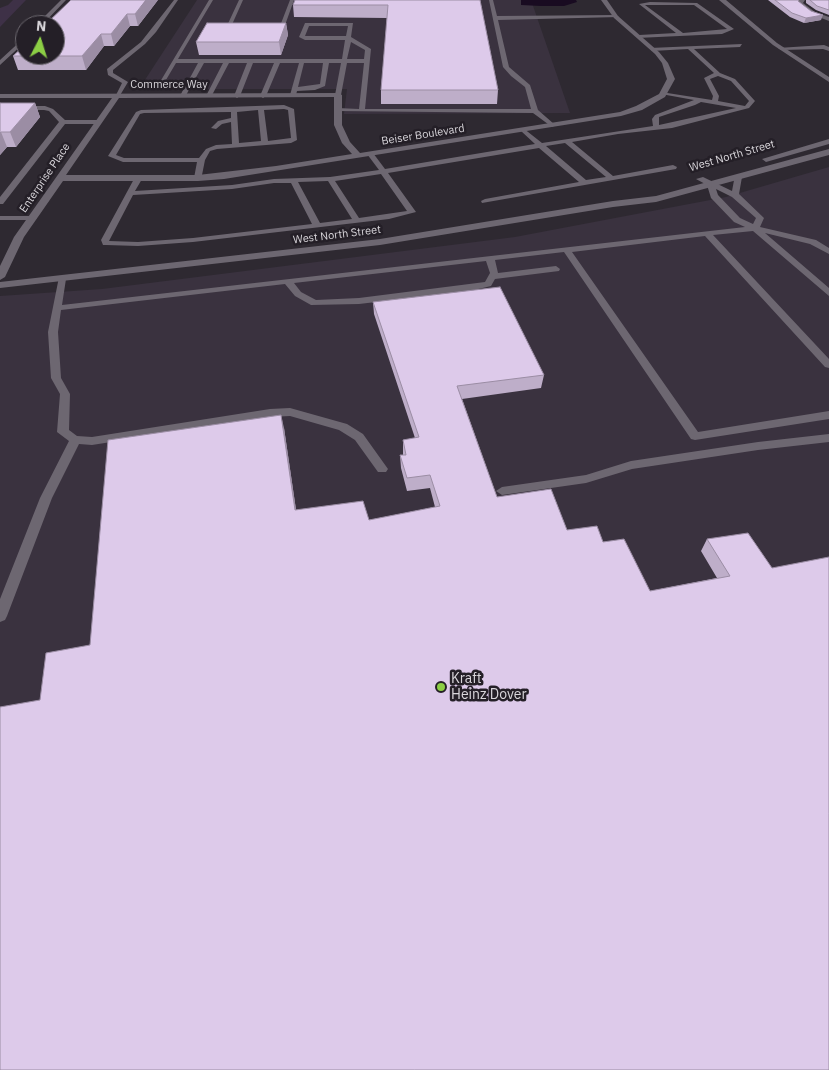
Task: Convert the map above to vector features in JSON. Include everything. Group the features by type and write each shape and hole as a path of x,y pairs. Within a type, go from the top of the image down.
{"street":[{"path":"604,0 616,17 640,37 666,63 671,79 663,93"},
{"path":"722,0 781,48 829,80"},
{"path":"733,0 794,48 821,65"},
{"path":"802,0 800,3 804,7 813,13 829,19"},
{"name":"Commerce Way","path":"0,96 117,96 185,92 209,96 263,96 294,92 338,95"},
{"name":"Beiser Boulevard","path":"59,178 198,178 276,170 621,114 652,102 663,93"},
{"path":"338,95 338,125 341,134 358,156"},
{"name":"Enterprise Place","path":"0,277 19,237 117,96"},
{"name":"West North Street","path":"613,204 637,194 700,179 829,140"},
{"name":"West North Street","path":"0,285 380,242 613,204 656,199 829,152"}],"lane":[{"path":"49,15 64,0"},
{"path":"117,96 125,82 112,76 110,69 149,37 176,0"},
{"path":"202,61 185,92 159,86 211,0"},
{"path":"227,30 241,0"},
{"path":"260,29 282,27 292,0"},
{"path":"491,0 506,67 528,86 535,111 552,126"},
{"path":"640,37 682,35 722,32 732,29 696,4 641,4 682,35"},
{"path":"496,18 616,17"},
{"path":"338,95 348,38 351,24 306,24 302,37 348,38 367,48 362,111"},
{"path":"218,30 235,29"},
{"path":"192,30 201,30"},
{"path":"652,49 740,45"},
{"path":"131,193 156,193 293,180 330,179 656,126 672,126 747,107 752,101 733,80 718,74 689,47"},
{"path":"781,48 827,47"},
{"path":"0,63 15,49"},
{"path":"174,61 367,61"},
{"path":"209,96 226,61"},
{"path":"237,96 251,61"},
{"path":"263,96 278,61"},
{"path":"302,61 294,92 323,85 326,61"},
{"path":"714,102 716,96 706,78 718,74"},
{"path":"663,93 747,107"},
{"path":"656,126 655,119 657,116 693,104 700,99"},
{"path":"198,178 201,160 208,150 216,147 236,145 291,142 295,139 291,109 284,107 234,110 142,111 138,113 112,156 123,160 201,160"},
{"path":"0,108 46,108 51,110 63,122 99,122"},
{"path":"261,108 265,143"},
{"path":"234,110 236,145"},
{"path":"337,110 535,111"},
{"path":"214,128 220,122 234,120"},
{"path":"0,202 63,122"},
{"path":"523,130 585,183"},
{"path":"210,139 216,147"},
{"path":"566,141 612,178"},
{"path":"138,179 105,240 106,243 138,244 193,240 390,217 412,212 371,154"},
{"path":"485,201 674,167"},
{"path":"736,195 738,178"},
{"path":"330,179 357,220"},
{"path":"700,179 736,195 760,218 755,228"},
{"path":"293,180 316,223 315,226"},
{"path":"711,185 714,196 737,220 755,228 813,242 829,251"},
{"path":"0,218 33,218"},
{"path":"58,308 755,228 829,293"},
{"path":"708,234 829,365"},
{"path":"567,251 695,436 829,415"},
{"path":"288,282 298,294 314,303 359,301 470,288 488,284 494,273 490,259"},
{"path":"492,277 556,269"},
{"path":"62,279 54,332 56,378 64,394 64,432 75,440 92,441 270,413 290,412 343,427 359,437 382,469"},
{"path":"502,491 586,479 631,465 758,446 829,438"},
{"path":"0,616 46,498 75,440"}],"shaded area":[{"path":"13,0 26,0 0,27 0,8 8,5"},
{"path":"197,0 531,0 570,113 344,114 347,89 139,89"},
{"path":"521,0 576,0 577,2 564,6 541,6 521,5"},
{"name":"Kraft Heinz Dover","path":"829,167 829,1070 0,1070 0,296 102,289 515,237 726,197"}],"building":[{"path":"71,0 146,0 135,14 127,14 111,34 101,34 82,56 65,56 65,15 55,15"},
{"path":"295,0 480,0 498,90 381,90 388,5 293,5"},
{"path":"775,0 799,0 811,11 823,15 806,18 792,13"},
{"path":"810,0 829,0 829,10 817,6"},
{"path":"207,23 286,23 279,42 196,42"},
{"path":"0,103 35,103 10,132 0,133"},
{"name":"Kraft Heinz Dover","path":"500,287 544,375 457,386 497,497 551,489 567,530 597,526 603,542 624,539 650,591 730,576 707,539 748,533 772,568 829,557 829,1070 0,1070 0,707 40,700 46,653 90,645 108,440 281,415 295,510 363,501 369,520 440,506 430,475 407,478 400,455 406,455 403,440 419,437 373,302"}],"place":[{"name":"Kraft Heinz Dover","path":"441,687"}]}
